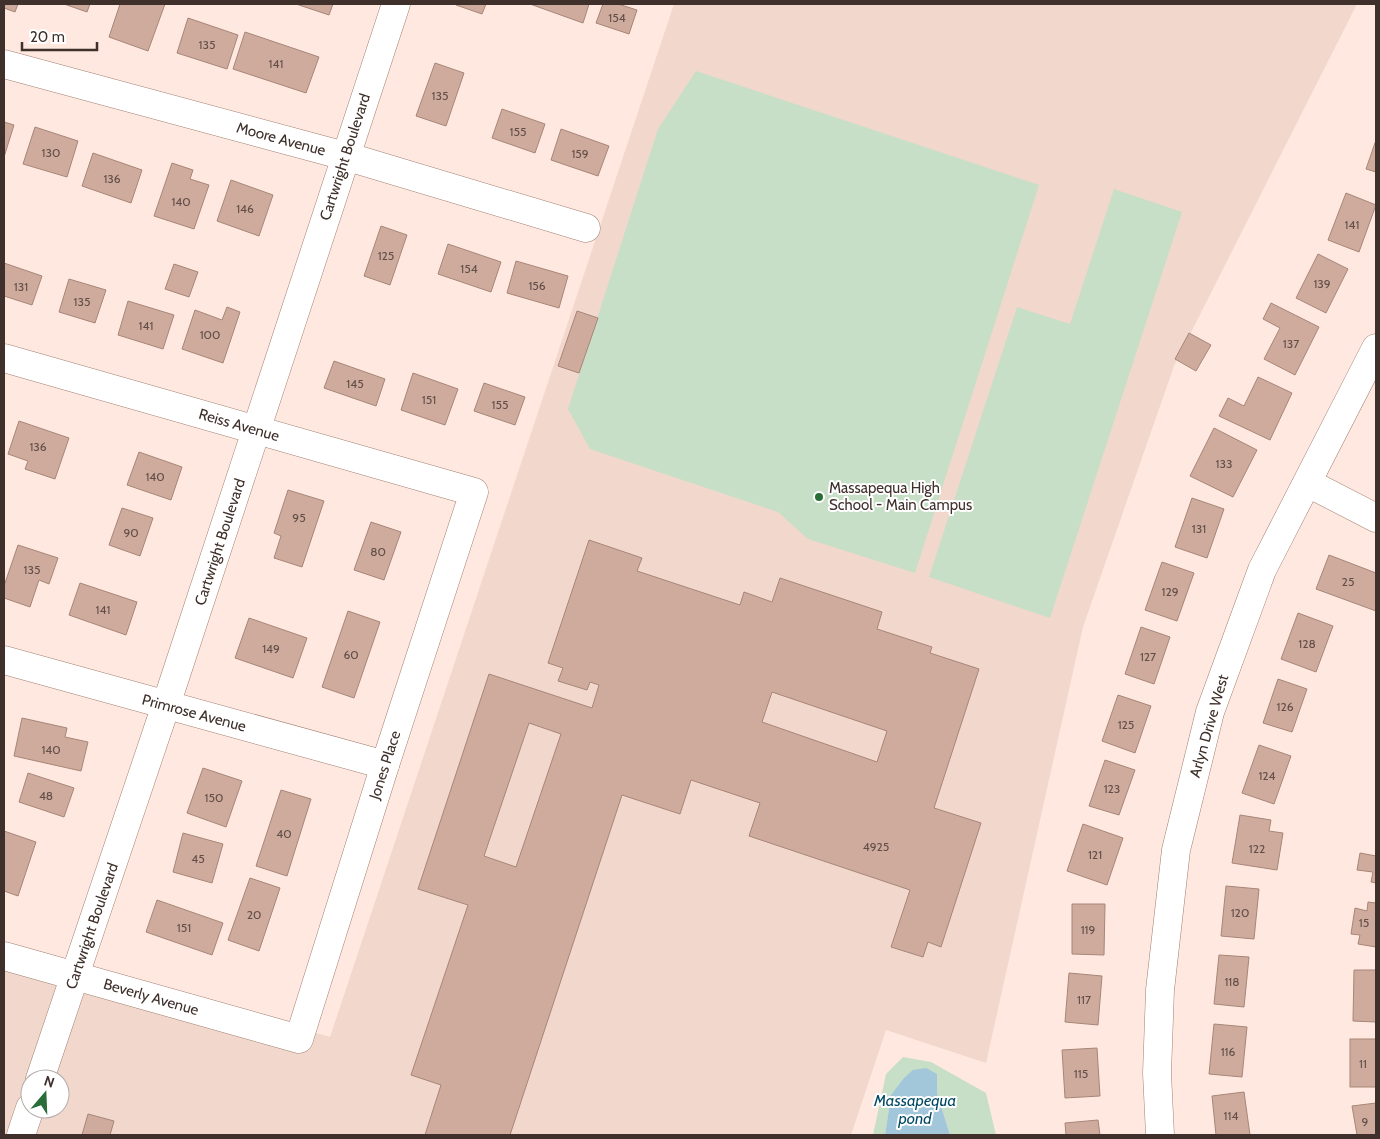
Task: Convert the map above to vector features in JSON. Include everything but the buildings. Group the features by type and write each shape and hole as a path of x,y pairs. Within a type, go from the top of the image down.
{"street":[{"name":"Cartwright Boulevard","path":"43,1069 166,705 396,4"},
{"name":"Moore Avenue","path":"4,64 345,156 586,228"},
{"name":"Arlyn Drive West","path":"1160,1135 1157,1073 1160,990 1176,850 1210,712 1262,570 1376,348"},
{"name":"Reiss Avenue","path":"4,358 474,492"},
{"path":"1308,482 1376,518"},
{"name":"Jones Place","path":"299,1039 384,765 474,492"},
{"name":"Primrose Avenue","path":"4,660 384,765"},
{"name":"Beverly Avenue","path":"4,956 299,1039"},
{"path":"21,1135 26,1119"}],"shaded area":[{"name":"Massapequa High School - Main Campus","path":"674,4 1357,4 1174,366 1083,627 986,1063 886,1030 851,1135 4,1135 4,943 330,1037"}],"green space":[{"path":"696,71 1039,185 915,573 808,539 778,512 590,449 568,409 658,129"},
{"path":"1114,189 1182,212 1050,618 929,577 1017,307 1070,324"},
{"path":"903,1057 931,1062 986,1093 996,1135 950,1135 937,1093 937,1074 891,1095 885,1135 873,1135 886,1074"}],"water":[{"name":"Massapequa pond","path":"926,1068 937,1074 937,1093 950,1135 885,1135 891,1095 913,1070"}],"place":[{"name":"Massapequa High School - Main Campus","path":"819,497"}]}
